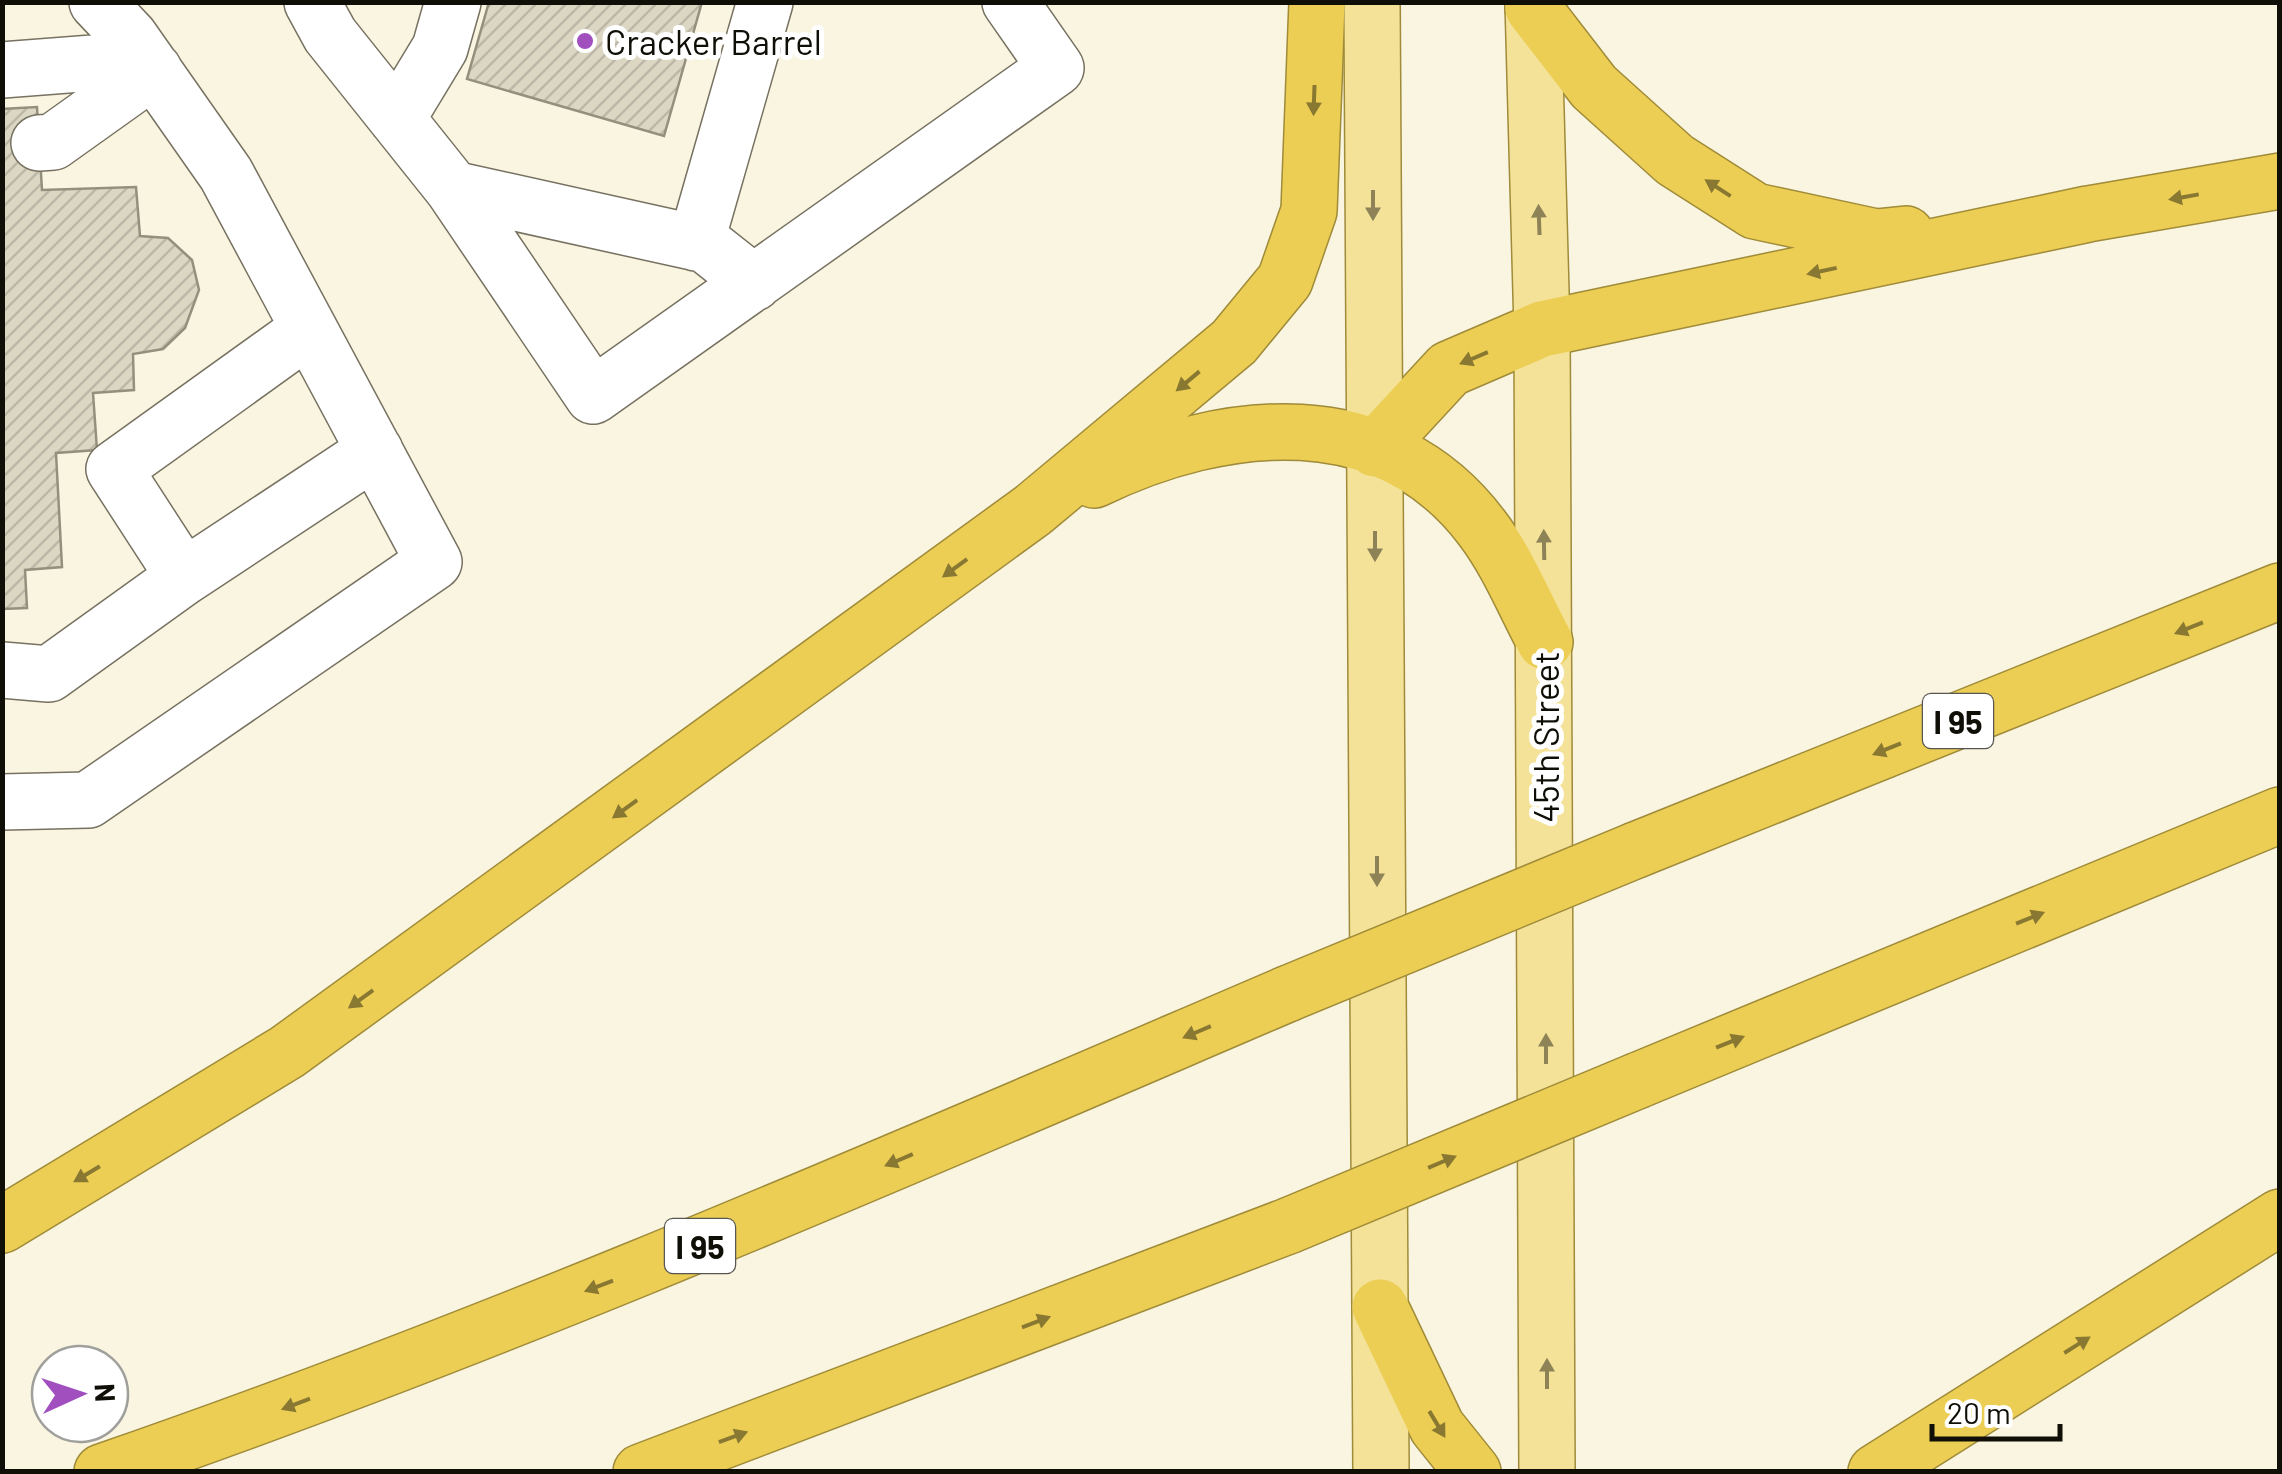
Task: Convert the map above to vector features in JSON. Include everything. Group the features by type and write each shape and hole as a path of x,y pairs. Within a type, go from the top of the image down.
{"highway":[{"path":"2,1225 287,1052 1033,510 1234,342 1285,280 1309,211 1317,2"},
{"path":"1533,5 1594,87 1675,160 1755,211 1876,238 2088,214"},
{"path":"1374,449 1449,369 1542,329 2088,214 2280,181"},
{"path":"1033,510 1138,459 1211,437 1254,433 1346,436 1426,470 1483,529 1545,642"},
{"name":"I 95","path":"102,1472 283,1409 671,1258 1287,994 2280,591"},
{"path":"641,1472 1288,1226 2280,816"},
{"path":"1876,1472 2280,1217"},
{"path":"1380,1307 1437,1428 1474,1472"}],"main road":[{"path":"1372,2 1381,1472"},
{"name":"45th Street","path":"1533,5 1545,642 1547,1472"}],"lane":[{"path":"2,802 88,800 434,562 226,174 150,64 97,2"},
{"path":"312,2 330,35 453,189 593,396 1056,68 1010,2"},
{"path":"398,119 440,48 453,2"},
{"path":"696,243 765,2"},
{"path":"2,70 150,64"},
{"path":"39,143 53,142 150,64"},
{"path":"453,189 706,245 754,284"},
{"path":"184,577 114,469 309,328"},
{"path":"2,670 49,674 184,577 375,451"}],"building":[{"name":"Cracker Barrel","path":"489,2 702,2 664,136 467,79"},
{"path":"37,107 42,190 136,187 140,236 168,238 192,260 199,290 185,328 163,349 133,354 134,390 93,393 97,450 56,453 62,567 25,570 27,608 2,609 2,109"}],"place":[{"name":"Cracker Barrel","path":"585,41"}]}
